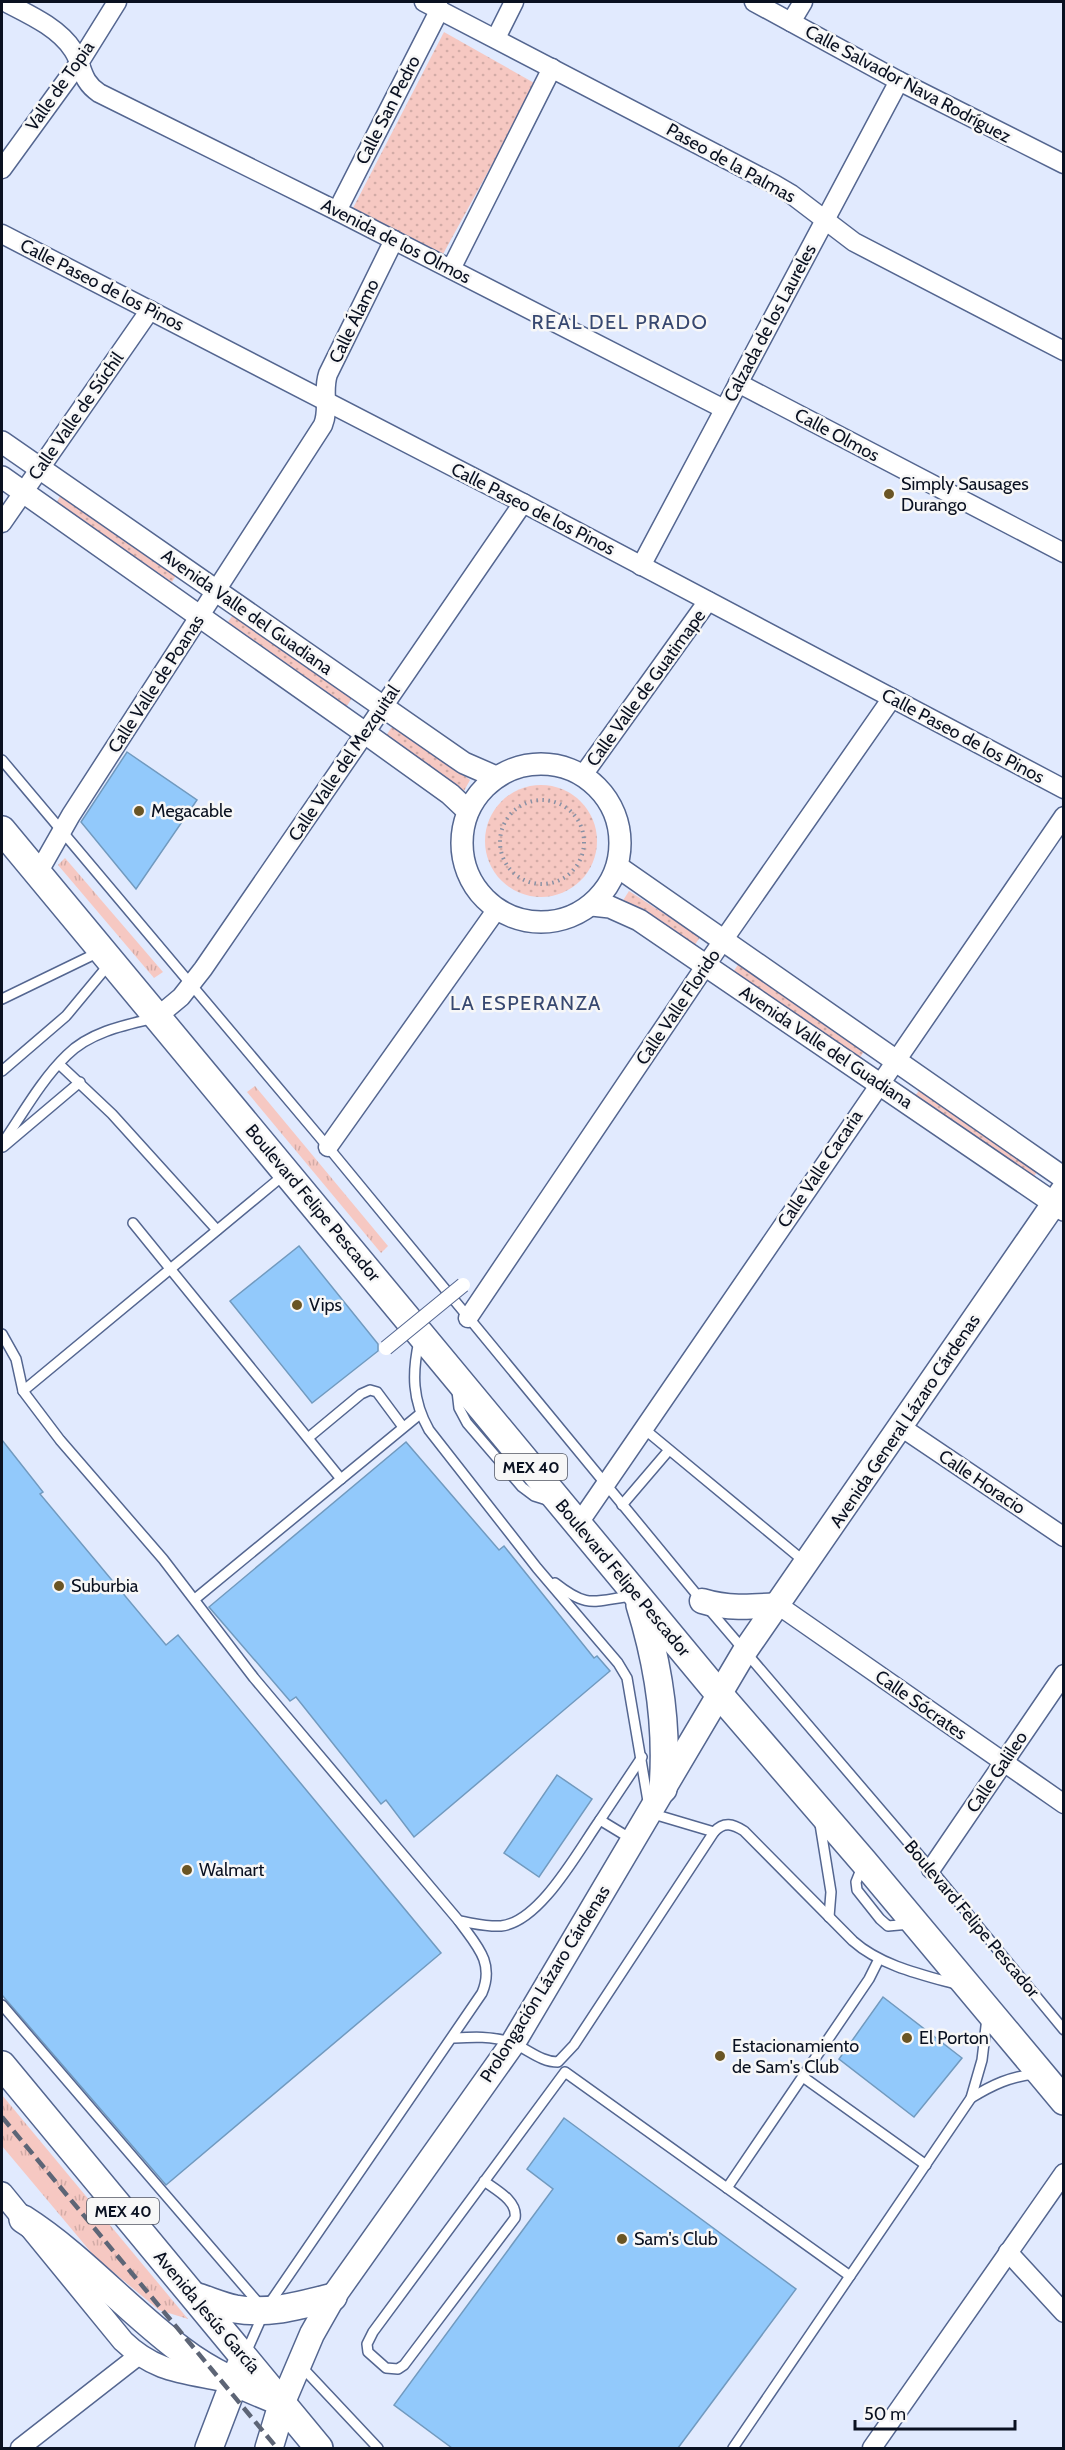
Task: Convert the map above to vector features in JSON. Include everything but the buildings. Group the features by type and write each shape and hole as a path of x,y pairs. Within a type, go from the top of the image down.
{"main road":[{"name":"Boulevard Felipe Pescador","path":"2,830 719,1694 864,1862 1064,2101"},
{"name":"Avenida General Lázaro Cárdenas","path":"745,1652 1060,1201"},
{"path":"637,1595 659,1678 663,1706 666,1752 663,1790"},
{"path":"702,1602 738,1608 778,1605"},
{"name":"Prolongación Lázaro Cárdenas","path":"283,2402 312,2334 333,2297 513,2043 745,1652"},
{"name":"Avenida Jesús García","path":"2,2065 319,2448"},
{"path":"23,2219 66,2249 153,2328 183,2352 233,2383 283,2402 266,2444"},
{"path":"194,2296 236,2309 265,2310 288,2308 333,2297"},
{"path":"209,2448 244,2358"}],"street":[{"name":"Avenida de los Olmos","path":"5,2 38,20 63,39 73,51 90,87 99,93 452,269 724,409"},
{"name":"Valle de Topia","path":"2,169 79,63 117,2"},
{"path":"496,38 514,2"},
{"name":"Calle Salvador Nava Rodríguez","path":"754,2 899,81 1064,164"},
{"path":"791,22 803,2"},
{"name":"Paseo de la Palmas","path":"432,5 774,184 791,194 854,242 1064,351"},
{"name":"Calle San Pedro","path":"337,211 432,5"},
{"path":"452,269 552,68"},
{"name":"Calzada de los Laureles","path":"641,566 899,81"},
{"name":"Calle Paseo de los Pinos","path":"2,234 327,404 523,503 1064,789"},
{"name":"Calle Álamo","path":"327,404 324,391 328,374 394,240"},
{"name":"Calle Valle de Súchil","path":"2,523 150,310"},
{"name":"Calle Olmos","path":"738,383 1064,553"},
{"name":"Calle Valle de Poanas","path":"38,873 60,832 323,425 328,411 327,404"},
{"name":"Avenida Valle del Guadiana","path":"2,442 464,763 496,777"},
{"name":"Avenida Valle del Guadiana","path":"2,477 365,733 450,794 468,811"},
{"name":"Calle Valle del Mezquital","path":"157,1017 192,985 523,503"},
{"name":"Calle Valle de Guatimape","path":"583,775 708,601"},
{"name":"Calle Valle Florido","path":"468,1318 723,940 892,698"},
{"path":"539,763 562,766 583,775 606,797 619,825 621,846 618,867 612,881 592,905 570,918 545,923 520,920 497,909 477,890 465,865 462,837 468,811 480,792 496,777 516,767 539,763"},
{"name":"Calle Valle Cacaria","path":"570,1513 605,1484 894,1060 1064,816"},
{"name":"Avenida Valle del Guadiana","path":"618,867 1064,1178"},
{"name":"Avenida Valle del Guadiana","path":"592,905 610,907 624,912 1060,1201"},
{"path":"328,1147 497,909"},
{"path":"386,1348 463,1285"},
{"name":"Calle Horacio","path":"901,1427 1064,1537"},
{"name":"Calle Sócrates","path":"778,1605 1064,1804"},
{"name":"Calle Galileo","path":"931,1869 1064,1674"},
{"path":"872,2448 1064,2173"},
{"name":"Avenida Jesús García","path":"2,2193 123,2341 138,2356 169,2369 233,2383"},
{"path":"1008,2252 1064,2313"},
{"path":"20,2448 138,2356"}],"lane":[{"name":"Boulevard Felipe Pescador","path":"2,760 60,832 328,1147 702,1602 931,1869 1064,2030"},
{"path":"2,999 107,956"},
{"path":"2,1071 66,1016 107,956"},
{"path":"2,1146 67,1054 100,1034 122,1025 157,1017"},
{"path":"59,1064 112,1114 218,1230"},
{"path":"2,1146 80,1082"},
{"path":"23,1391 288,1172"},
{"path":"133,1223 340,1479"},
{"path":"420,1333 414,1365 414,1386 420,1413 446,1453 537,1568 601,1641 627,1678 650,1813 714,1832"},
{"path":"2,1334 16,1359 23,1391 60,1440 164,1559 254,1678 459,1921 484,1958 488,1976 482,1993 454,2038 265,2310 244,2358"},
{"path":"308,1438 361,1394 370,1390 377,1392 404,1427"},
{"path":"195,1599 420,1413"},
{"path":"643,1428 807,1564"},
{"path":"622,1505 669,1450"},
{"path":"537,1568 570,1595 587,1602 637,1595"},
{"path":"459,1921 502,1926 528,1916 546,1897 642,1757"},
{"path":"817,1807 831,1892 829,1917"},
{"path":"600,1820 633,1840"},
{"path":"454,2038 494,2037 513,2043 548,2062 558,2062 574,2045 719,1826 736,1825 862,1949 879,1959 970,1988"},
{"path":"727,2188 872,1974 879,1959"},
{"path":"2,2005 265,2310"},
{"path":"733,2448 971,2098 982,2060 987,2010"},
{"path":"484,2181 514,2206 515,2218 404,2365 398,2369 386,2368 368,2352 369,2338 484,2181 565,2072 850,2276"},
{"path":"971,2098 1011,2078 1041,2074"},
{"path":"803,2077 926,2165"},
{"path":"298,2364 378,2448"}],"path":[{"path":"542,799 556,802 569,809 581,827 585,848 580,862 571,873 560,881 533,884 520,879 510,870 503,858 500,845 501,831 506,819 515,808 542,799"}],"green space":[{"path":"444,32 536,84 442,256 352,210"},
{"path":"60,496 178,572 172,582 56,504"},
{"path":"235,612 353,696 347,706 228,622"},
{"path":"393,725 470,780 464,791 386,736"},
{"path":"541,785 562,789 580,802 593,820 597,841 593,862 580,880 562,893 541,897 520,893 502,880 489,862 485,841 489,820 502,802 520,789"},
{"path":"65,858 163,972 154,978 58,865"},
{"path":"629,891 700,937 693,948 622,902"},
{"path":"739,963 866,1048 859,1059 732,974"},
{"path":"255,1086 388,1246 381,1253 247,1092"},
{"path":"920,1089 1037,1172 1030,1182 913,1099"},
{"path":"2,2095 188,2319 159,2310 95,2257 2,2146"}],"railway":[{"path":"2,2117 277,2448"}],"place":[{"name":"Simply Sausages Durango","path":"889,494"},
{"name":"Megacable","path":"139,811"},
{"name":"Vips","path":"297,1305"},
{"name":"Suburbia","path":"59,1586"},
{"name":"Walmart","path":"187,1870"},
{"name":"El Porton","path":"907,2038"},
{"name":"Estacionamiento de Sam's Club","path":"720,2056"},
{"name":"Sam's Club","path":"622,2239"}],"district":[{"name":"REAL DEL PRADO","path":"620,322"},
{"name":"LA ESPERANZA","path":"526,1003"}]}
